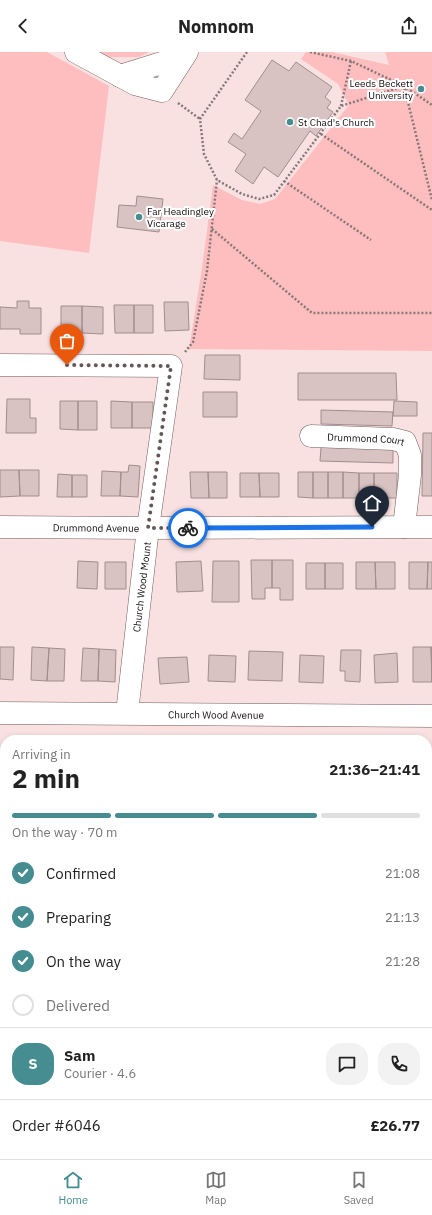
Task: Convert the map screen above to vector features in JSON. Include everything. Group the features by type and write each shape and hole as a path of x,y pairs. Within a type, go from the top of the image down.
{"street":[{"path":"76,52 135,84 162,91 186,54"},
{"path":"120,76 186,54"},
{"path":"0,365 171,366"},
{"name":"Church Wood Mount","path":"127,713 148,528 171,366"},
{"name":"Drummond Court","path":"312,436 393,439 405,442 410,455 410,475 404,527"},
{"name":"Drummond Avenue","path":"0,528 432,527"},
{"name":"Church Wood Avenue","path":"0,713 432,716"}],"path":[{"path":"171,366 193,342 207,271 212,229 217,180 204,154 200,119 247,52"},
{"path":"310,52 351,61 404,86 432,105"},
{"path":"217,180 242,194 259,199 274,195 342,106 351,61"},
{"path":"342,106 404,86"},
{"path":"404,86 432,200"},
{"path":"162,91 200,119"},
{"path":"321,134 432,210"},
{"path":"284,181 371,240"},
{"path":"212,229 312,313 432,313"}],"shaded area":[{"path":"0,52 47,52 109,86 89,253 0,241"},
{"path":"96,52 149,52 139,57 106,57"},
{"path":"306,52 332,52 389,65 385,52 432,52 432,351 189,349 213,185 242,200 260,204 275,199 349,105 338,84 301,59"}],"building":[{"name":"St Chad's Church","path":"272,60 289,71 296,62 332,87 325,97 331,102 327,108 333,112 316,136 310,131 278,177 264,167 253,184 235,171 246,154 228,142 234,133 242,139 261,111 245,100"},
{"name":"Far Headingley Vicarage","path":"137,196 163,199 159,232 117,227 119,205 136,206"},
{"path":"17,301 29,301 29,308 41,308 41,334 20,334 20,329 0,329 0,307 17,308"},
{"path":"164,302 188,302 189,330 165,331"},
{"path":"114,305 134,305 134,333 115,333"},
{"path":"134,305 153,305 153,333 134,333"},
{"path":"61,306 82,306 82,333 61,333"},
{"path":"82,306 103,307 103,334 82,333"},
{"path":"205,355 240,355 240,380 204,379"},
{"path":"298,373 396,373 397,400 298,400"},
{"path":"203,392 237,392 237,417 203,417"},
{"path":"7,399 30,399 30,418 36,418 36,433 6,433"},
{"path":"60,401 78,401 78,430 60,429"},
{"path":"78,401 97,401 97,430 78,430"},
{"path":"111,401 132,402 132,428 111,428"},
{"path":"394,401 417,402 417,416 393,416"},
{"path":"132,402 153,402 153,428 132,428"},
{"path":"321,410 393,412 392,426 321,424"},
{"path":"423,433 432,433 432,496 422,496"},
{"path":"321,447 393,449 393,463 320,461"},
{"path":"129,465 140,466 138,497 120,496 121,472 128,472"},
{"path":"0,470 19,470 20,496 0,497"},
{"path":"19,470 39,470 39,496 20,496"},
{"path":"102,471 121,472 120,496 101,496"},
{"path":"190,472 208,472 209,498 191,498"},
{"path":"208,472 227,472 227,498 209,498"},
{"path":"298,472 313,472 313,498 298,497"},
{"path":"313,472 328,472 328,498 313,498"},
{"path":"328,472 343,472 343,498 328,498"},
{"path":"343,472 359,473 359,498 343,498"},
{"path":"240,473 259,473 260,497 240,497"},
{"path":"259,473 279,473 279,497 260,497"},
{"path":"359,473 374,473 374,498 359,498"},
{"path":"374,473 397,473 397,498 374,498"},
{"path":"58,474 72,475 72,497 57,497"},
{"path":"72,475 87,475 87,497 72,497"},
{"path":"251,560 272,560 272,588 265,588 265,599 252,599"},
{"path":"272,560 293,560 293,600 280,600 280,588 272,588"},
{"path":"78,561 98,562 97,589 77,588"},
{"path":"201,561 203,591 177,592 176,562"},
{"path":"213,561 239,561 239,602 212,602"},
{"path":"105,562 126,562 126,589 105,589"},
{"path":"356,562 375,562 376,589 356,589"},
{"path":"375,562 395,562 395,589 376,589"},
{"path":"409,562 428,562 427,589 409,589"},
{"path":"428,562 432,562 432,589 427,589"},
{"path":"306,563 325,563 325,589 306,589"},
{"path":"325,563 343,563 343,589 325,589"},
{"path":"0,647 14,647 13,680 0,679"},
{"path":"32,647 49,648 47,681 31,680"},
{"path":"413,647 431,647 432,682 413,682"},
{"path":"431,647 432,647 432,682"},
{"path":"49,648 65,649 64,681 47,681"},
{"path":"83,648 99,649 98,681 81,681"},
{"path":"99,649 116,650 115,682 98,681"},
{"path":"341,650 361,650 360,682 345,681 345,671 340,671"},
{"path":"249,651 283,652 282,681 248,680"},
{"path":"397,653 398,682 375,683 374,655"},
{"path":"209,655 236,656 235,682 208,681"},
{"path":"300,655 324,656 323,683 299,682"},
{"path":"187,657 189,682 160,684 158,658"}],"way so far":[{"path":"67,365 171,366 148,528 188,528"}],"place":[{"name":"Leeds Beckett University","path":"421,89"},
{"name":"St Chad's Church","path":"290,122"},
{"name":"Far Headingley Vicarage","path":"139,217"}],"route":[{"path":"188,528 372,527"}]}
